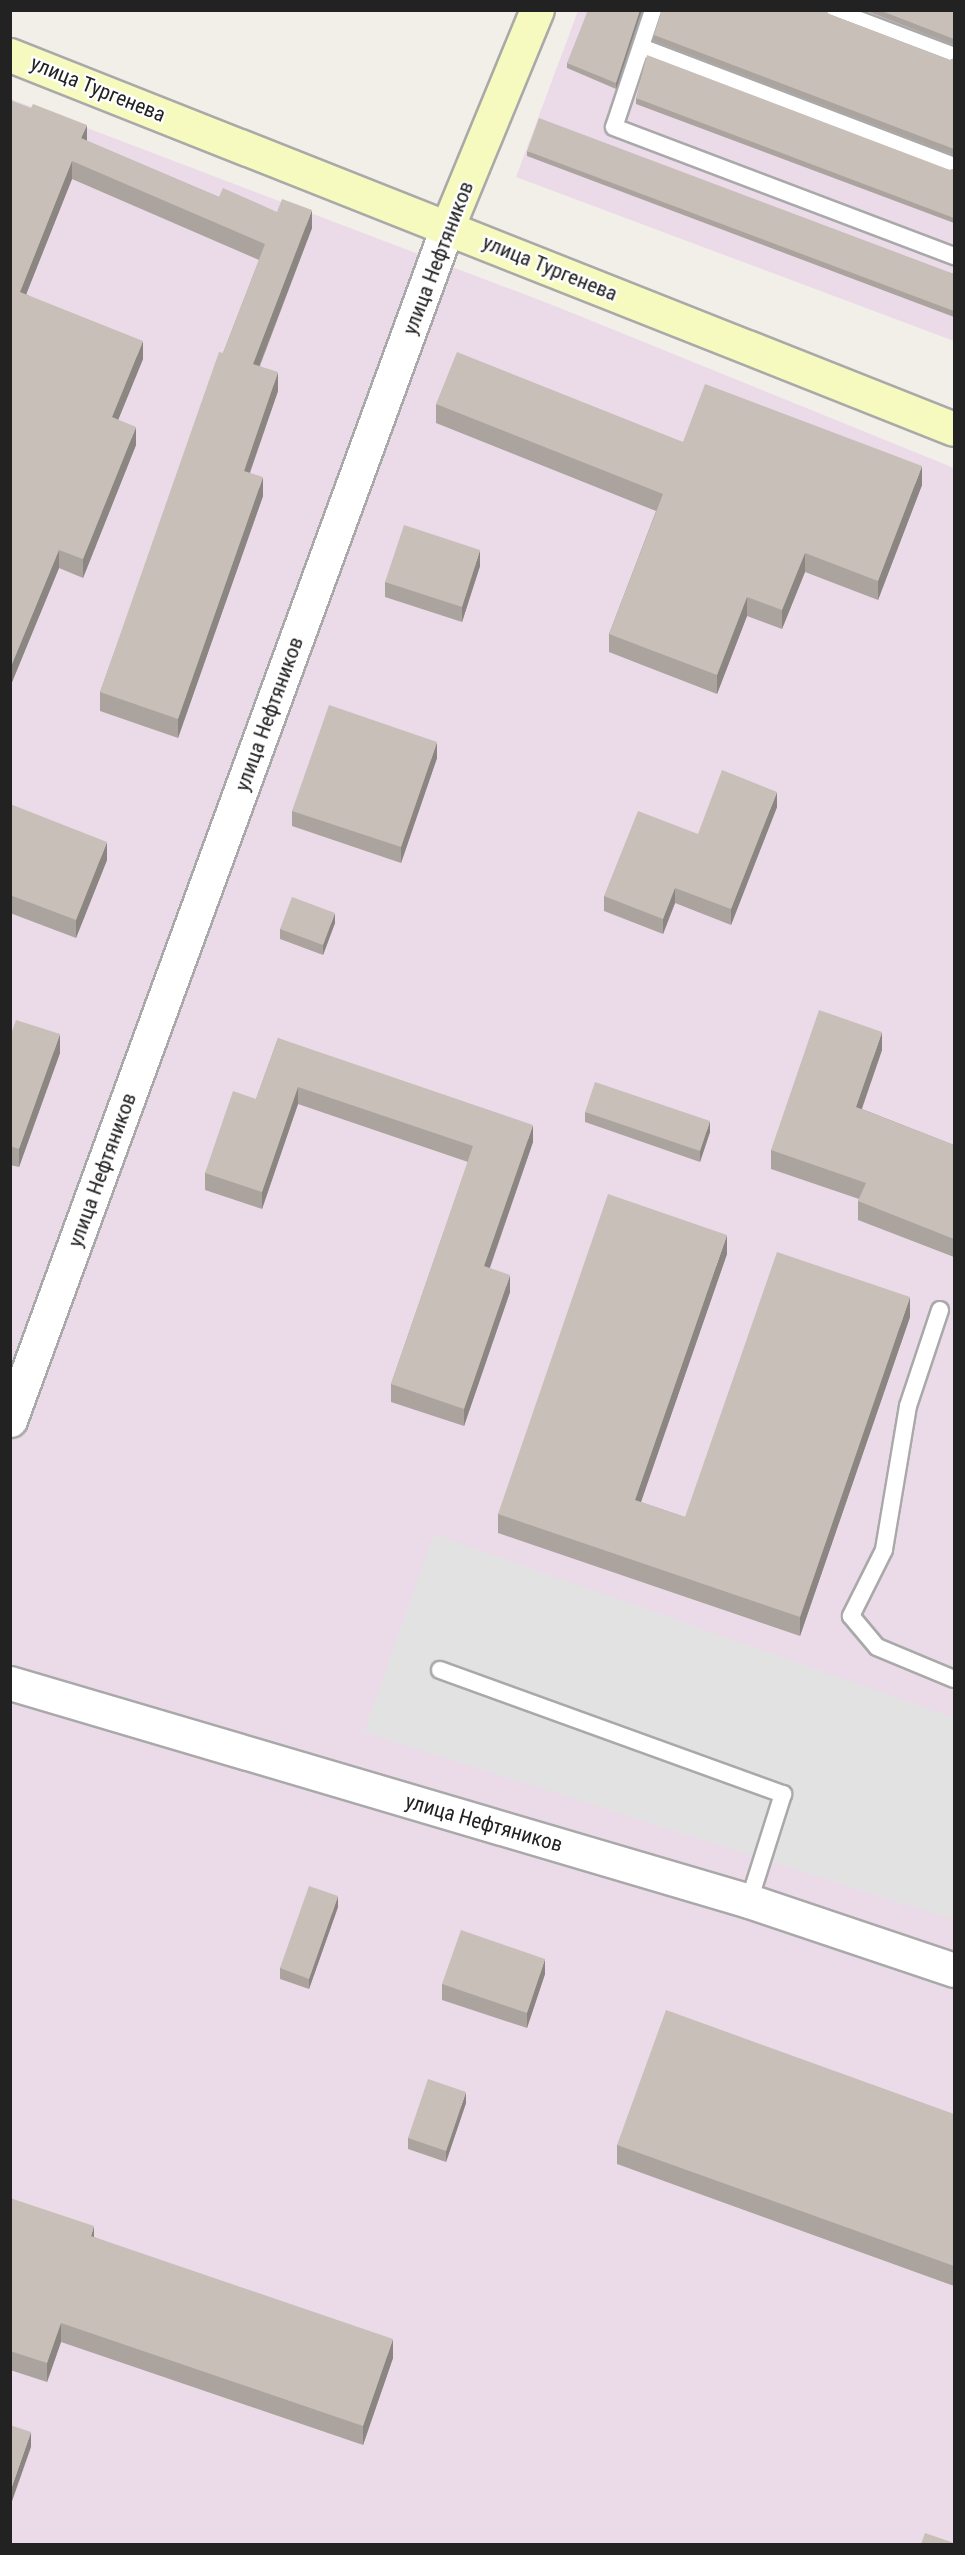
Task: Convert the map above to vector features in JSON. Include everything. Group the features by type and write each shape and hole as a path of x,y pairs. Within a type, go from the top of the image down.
{"street":[{"name":"улица Нефтяников","path":"14,1399 447,228 537,10"},
{"name":"улица Тургенева","path":"10,55 954,429"},
{"name":"улица Нефтяников","path":"10,1683 749,1901 954,1970"}],"lane":[{"path":"653,10 614,127 954,256"},
{"path":"833,10 954,56"},
{"path":"641,47 954,166"},
{"path":"940,1310 908,1406 884,1550 851,1616 877,1647 954,1679"},
{"path":"440,1670 783,1794 749,1901"}],"shaded area":[{"path":"578,11 954,11 954,341 516,177"},
{"path":"11,99 555,306 954,468 954,2544 11,2544"},
{"path":"434,1534 954,1718 954,1920 364,1732"}],"building":[{"path":"588,10 640,10 616,83 567,63"},
{"path":"662,10 826,10 829,14 950,60 954,58 954,149 654,35"},
{"path":"879,10 954,10 954,39"},
{"path":"647,55 950,170 954,169 954,218 636,98"},
{"path":"10,100 31,108 33,104 87,125 81,138 219,197 223,188 277,212 282,199 312,210 253,364 278,372 244,471 263,477 178,719 100,692 219,352 223,353 265,244 72,161 20,292 143,341 112,417 136,427 83,559 59,550 10,669"},
{"path":"539,118 954,274 954,311 527,151"},
{"path":"457,352 683,442 705,384 922,466 878,581 805,553 782,610 747,597 717,675 609,634 663,494 436,404"},
{"path":"404,525 480,550 462,607 385,582"},
{"path":"329,705 437,742 401,847 292,811"},
{"path":"722,770 777,792 731,909 675,888 663,919 604,896 638,811 698,834"},
{"path":"10,804 107,842 76,920 10,895"},
{"path":"292,897 335,913 323,945 280,929"},
{"path":"819,1010 882,1032 856,1107 954,1145 954,1239 858,1201 866,1183 771,1150"},
{"path":"16,1020 60,1034 19,1149 10,1146 10,1037"},
{"path":"278,1038 533,1125 484,1266 510,1275 464,1409 391,1384 473,1146 298,1087 262,1192 205,1173 233,1091 256,1099"},
{"path":"595,1082 710,1121 700,1151 585,1112"},
{"path":"608,1194 727,1235 635,1500 685,1517 777,1252 910,1297 800,1617 498,1514"},
{"path":"309,1886 338,1896 309,1979 280,1968"},
{"path":"461,1930 545,1959 527,2013 442,1984"},
{"path":"666,2010 954,2114 954,2266 617,2145"},
{"path":"428,2079 466,2092 446,2151 408,2138"},
{"path":"10,2198 94,2226 91,2236 393,2339 363,2426 61,2323 47,2363 10,2351"},
{"path":"10,2425 31,2432 10,2492"},
{"path":"925,2533 954,2543 954,2544 921,2544"}]}
